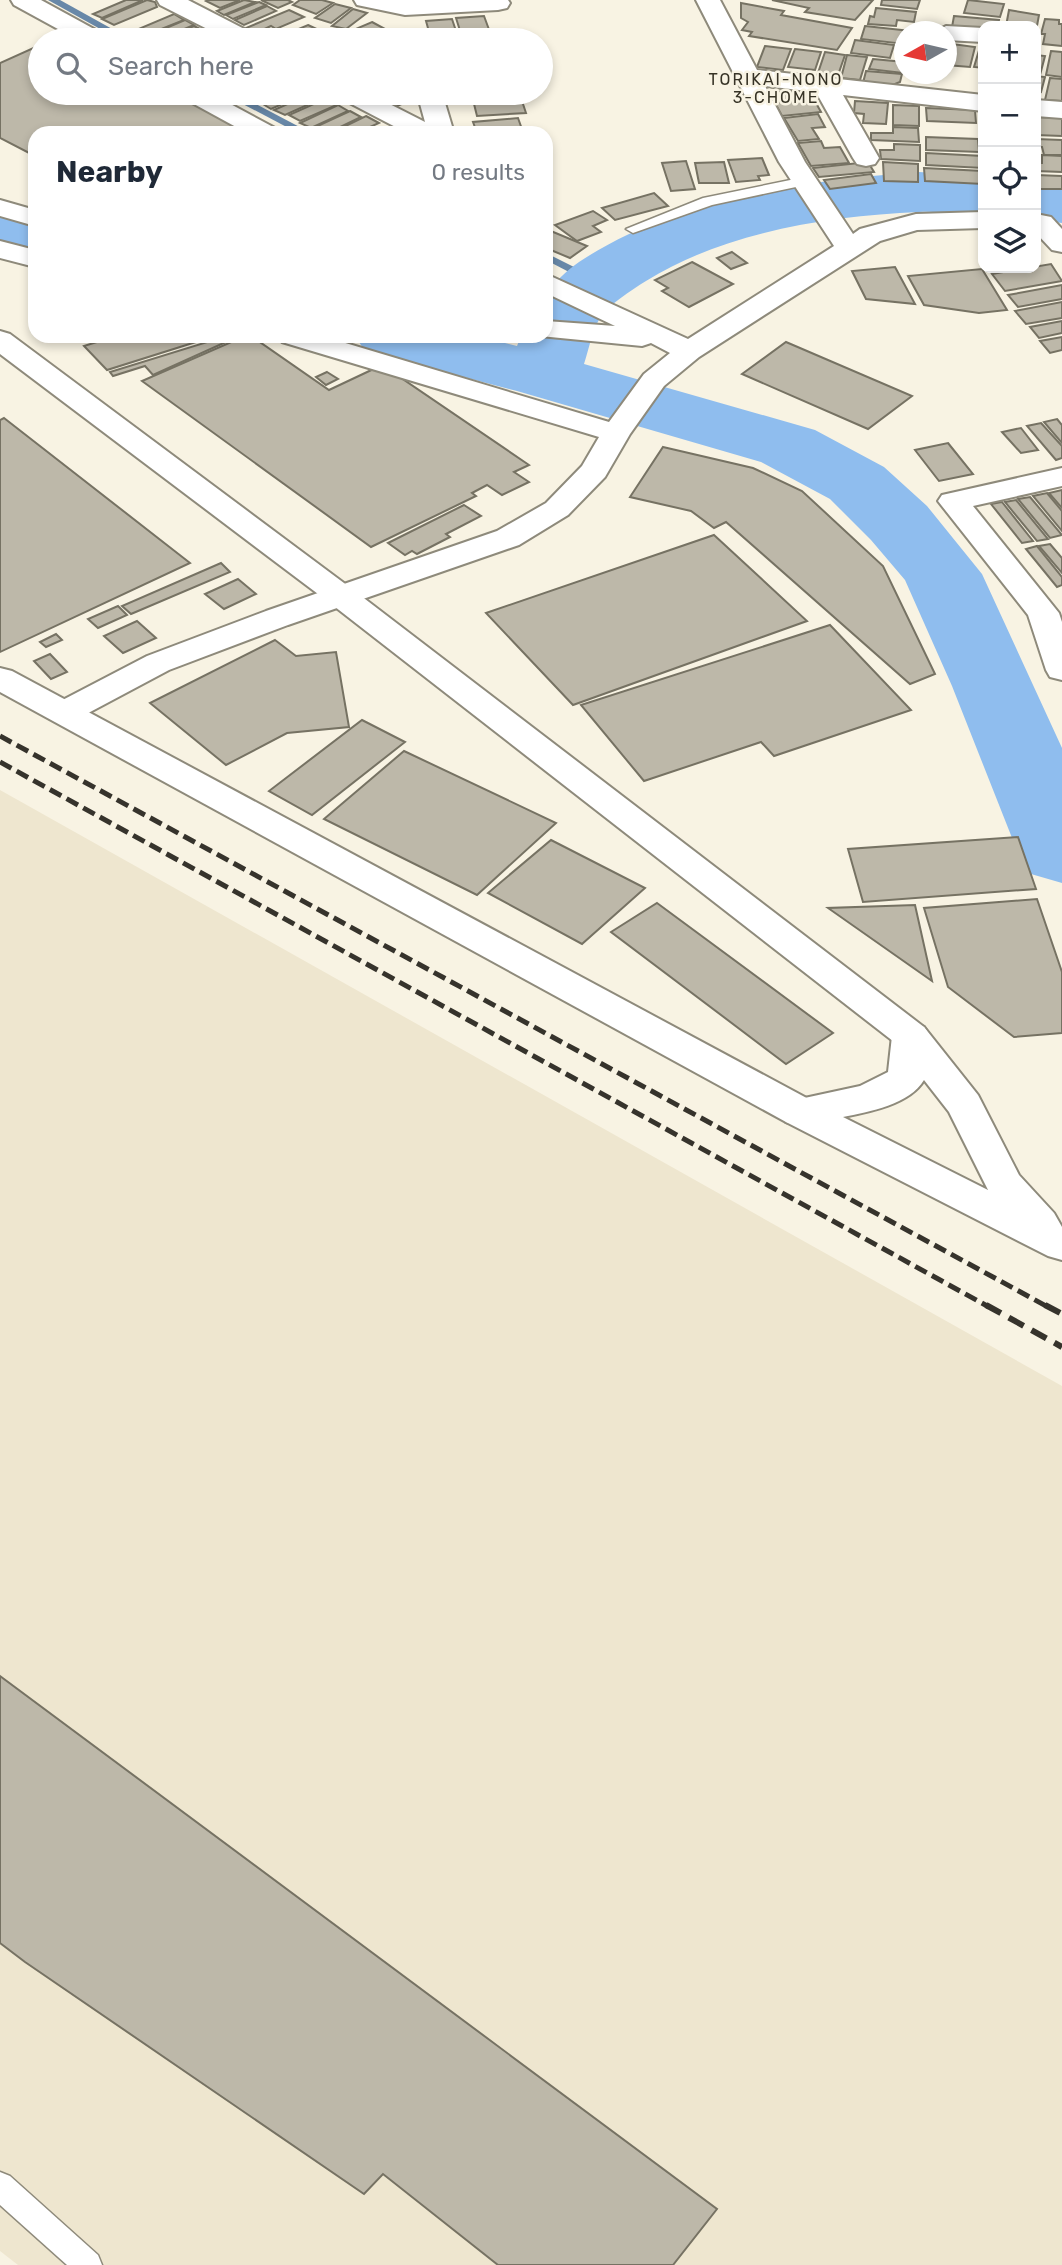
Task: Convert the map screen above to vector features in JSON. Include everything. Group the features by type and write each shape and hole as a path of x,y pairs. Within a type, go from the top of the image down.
{"street":[{"path":"23,0 74,28"},
{"path":"169,0 224,28"},
{"path":"366,0 408,19 498,3"},
{"path":"708,0 792,162 849,248"},
{"path":"957,29 978,34"},
{"path":"750,77 825,86 914,85 978,102"},
{"path":"825,86 866,158"},
{"path":"214,105 253,126"},
{"path":"372,105 413,126"},
{"path":"433,105 439,126"},
{"path":"1041,108 1062,110"},
{"path":"0,208 28,216"},
{"path":"65,712 158,663 508,538 557,509 594,471 678,345 870,235 916,222 978,220"},
{"path":"1046,223 1062,244"},
{"path":"0,249 28,258"},
{"path":"553,285 678,345"},
{"path":"553,330 678,345"},
{"path":"0,340 341,596 912,1036 965,1105 1004,1184 1059,1244"},
{"path":"317,343 621,427"},
{"path":"1062,477 954,501 1053,611 1062,670"},
{"path":"0,678 800,1112 1059,1244"},
{"path":"800,1112 869,1098 905,1079 912,1036"}],"lane":[{"path":"634,229 708,201 815,195"},
{"path":"0,2186 88,2265"}],"shaded area":[{"path":"0,790 1062,1386 1062,2265 18,2265 0,2251"}],"building":[{"path":"126,0 143,0 102,18 93,14"},
{"path":"147,0 155,2 157,7 114,25 102,19"},
{"path":"240,0 220,8 206,1"},
{"path":"244,0 255,2 224,15 217,11"},
{"path":"261,0 288,0 292,2 278,8"},
{"path":"300,0 333,3 316,14 293,5"},
{"path":"772,0 873,0 855,20 805,12 809,8"},
{"path":"882,0 920,0 917,9 881,5"},
{"path":"968,0 1004,4 1000,17 964,13"},
{"path":"259,2 266,5 233,19 226,15"},
{"path":"741,3 784,11 781,15 852,28 837,50 749,36 752,32 742,30 748,22 741,18"},
{"path":"335,4 351,8 331,23 315,18"},
{"path":"267,6 276,11 244,25 235,20"},
{"path":"876,8 916,12 914,21 897,20 894,21 894,26 868,24 870,16 874,17"},
{"path":"353,9 367,13 347,28 332,26"},
{"path":"289,10 304,17 278,28 246,28"},
{"path":"1009,10 1039,15 1038,21 1007,21"},
{"path":"174,14 184,20 164,28 141,28"},
{"path":"484,16 488,28 459,28 456,18"},
{"path":"954,16 999,20 978,21 978,30 957,27 957,21 953,21"},
{"path":"452,19 455,28 428,28 426,21"},
{"path":"1045,19 1059,20 1059,24 1062,24 1062,46 1043,44 1045,34 1041,34"},
{"path":"185,20 194,25 187,28 166,28"},
{"path":"372,22 383,28 358,28"},
{"path":"865,26 894,29 894,43 861,39"},
{"path":"855,40 894,45 890,58 851,53"},
{"path":"957,45 975,47 970,67 957,66"},
{"path":"765,46 791,49 783,70 757,67"},
{"path":"795,49 821,52 815,70 788,67"},
{"path":"28,50 28,105 196,105 239,126 28,126 28,152 0,138 0,63"},
{"path":"1051,51 1062,52 1062,77 1046,75"},
{"path":"825,52 845,55 837,78 817,76"},
{"path":"847,55 867,57 860,80 841,78"},
{"path":"1041,56 1045,56 1041,71"},
{"path":"873,59 894,61 894,72 869,69"},
{"path":"866,71 894,73 895,84 890,86 863,83"},
{"path":"1041,77 1045,77 1041,92"},
{"path":"1050,78 1062,79 1062,101 1045,100"},
{"path":"808,89 821,112 782,116 775,103 781,102 775,92"},
{"path":"855,101 888,103 886,124 863,123 864,114 854,113"},
{"path":"264,105 280,105 271,109"},
{"path":"285,105 307,105 285,115 274,110"},
{"path":"311,105 337,105 300,121 289,115"},
{"path":"338,105 348,111 315,126 300,123"},
{"path":"474,105 523,105 526,113 477,116"},
{"path":"893,105 919,106 919,126 893,125"},
{"path":"926,108 975,110 976,123 927,121"},
{"path":"350,111 361,117 342,126 318,126"},
{"path":"818,114 825,127 812,128 819,139 798,141 784,118"},
{"path":"366,116 379,123 372,126 345,126"},
{"path":"1041,117 1062,118 1062,136 1041,135"},
{"path":"518,118 521,126 474,126 473,122"},
{"path":"893,127 918,128 919,142 871,140 871,133 893,133"},
{"path":"926,137 978,139 978,152 926,150"},
{"path":"1041,139 1062,140 1062,155 1044,155"},
{"path":"821,141 824,148 840,147 849,163 811,166 798,143"},
{"path":"894,144 920,145 920,161 881,159 880,150 894,150"},
{"path":"926,153 978,156 978,168 926,165"},
{"path":"1042,155 1062,156 1062,172 1041,171"},
{"path":"762,158 769,175 758,176 760,180 736,182 728,160"},
{"path":"686,161 695,189 671,191 662,163"},
{"path":"724,162 729,183 699,183 695,163"},
{"path":"868,162 874,172 819,177 813,168"},
{"path":"883,162 918,164 918,182 884,181"},
{"path":"924,168 978,171 978,184 925,181"},
{"path":"871,174 876,183 830,189 824,180"},
{"path":"1041,175 1062,176 1062,189 1041,189"},
{"path":"654,193 668,206 615,220 602,208"},
{"path":"593,211 607,220 593,226 601,232 577,241 555,225"},
{"path":"553,232 587,246 570,258 553,251"},
{"path":"732,252 747,263 731,269 717,258"},
{"path":"692,262 733,284 689,307 662,291 668,288 655,280"},
{"path":"1051,264 1062,281 1005,291 992,274 1041,273 1041,266"},
{"path":"895,267 915,304 866,299 852,271"},
{"path":"978,269 978,273 984,273 1007,310 979,313 924,305 908,276"},
{"path":"1062,285 1062,299 1018,307 1008,295"},
{"path":"1062,302 1062,318 1026,324 1015,311"},
{"path":"1062,321 1062,333 1039,338 1030,327"},
{"path":"1062,337 1062,350 1050,353 1040,341"},
{"path":"786,342 912,396 868,429 742,374"},
{"path":"94,343 193,343 107,370 84,346"},
{"path":"204,343 224,343 153,375 145,366 113,376 110,372"},
{"path":"229,343 261,343 329,390 382,365 529,465 514,472 529,482 502,495 487,485 472,493 476,496 371,547 142,381"},
{"path":"327,372 338,379 326,385 316,377"},
{"path":"4,418 190,563 0,652 0,420"},
{"path":"1057,419 1062,425 1062,443 1044,422"},
{"path":"1041,423 1062,446 1062,458 1056,460 1027,426"},
{"path":"1021,428 1038,450 1021,453 1002,432"},
{"path":"948,443 973,474 939,481 915,450"},
{"path":"663,447 753,468 802,491 883,566 935,674 910,684 726,522 714,528 691,511 630,497"},
{"path":"1062,490 1062,508 1049,493"},
{"path":"1047,493 1062,511 1062,531 1033,496"},
{"path":"1030,497 1062,535 1050,538 1018,499"},
{"path":"1016,500 1048,539 1037,541 1005,502"},
{"path":"1002,502 1033,541 1022,543 991,504"},
{"path":"464,505 481,516 446,534 450,537 417,554 412,551 405,555 388,543"},
{"path":"714,535 807,621 573,705 486,613"},
{"path":"1050,544 1062,558 1062,573 1039,546"},
{"path":"1037,546 1062,577 1062,585 1057,587 1026,549"},
{"path":"221,563 230,572 131,614 122,606"},
{"path":"238,579 256,594 224,609 205,594"},
{"path":"118,606 127,615 98,628 88,619"},
{"path":"137,621 156,638 123,653 104,636"},
{"path":"830,625 911,710 774,756 761,742 644,781 581,705"},
{"path":"56,634 62,640 46,647 40,642"},
{"path":"275,640 296,656 336,652 349,727 287,733 226,765 150,703"},
{"path":"50,654 67,672 51,679 34,661"},
{"path":"362,720 405,742 312,815 269,791"},
{"path":"404,751 556,823 477,895 324,819"},
{"path":"1018,837 1036,889 863,902 848,849"},
{"path":"551,840 645,888 582,944 488,893"},
{"path":"1037,899 1062,972 1062,1033 1014,1037 948,987 924,908"},
{"path":"657,903 833,1033 786,1064 611,932"},
{"path":"915,905 932,981 828,908"},
{"path":"0,1676 717,2209 673,2265 498,2265 383,2174 364,2194 0,1943"}],"waterway":[{"path":"53,0 105,28"},
{"path":"251,105 292,126"},
{"path":"543,375 559,330 572,306 601,279 639,255 684,236 733,221 833,200 919,192 978,196"},
{"path":"1041,201 1062,203"},
{"path":"0,229 28,237"},
{"path":"553,260 596,282"},
{"path":"418,343 543,375"},
{"path":"543,375 788,446 857,483 899,523 942,574 994,686 1062,853"}],"railway":[{"path":"0,736 1048,1307"},
{"path":"0,762 989,1307"},
{"path":"986,1305 1062,1347"},
{"path":"1045,1305 1062,1314"}],"district":[{"name":"TORIKAI-NONO 3-CHOME","path":"776,88"}]}
